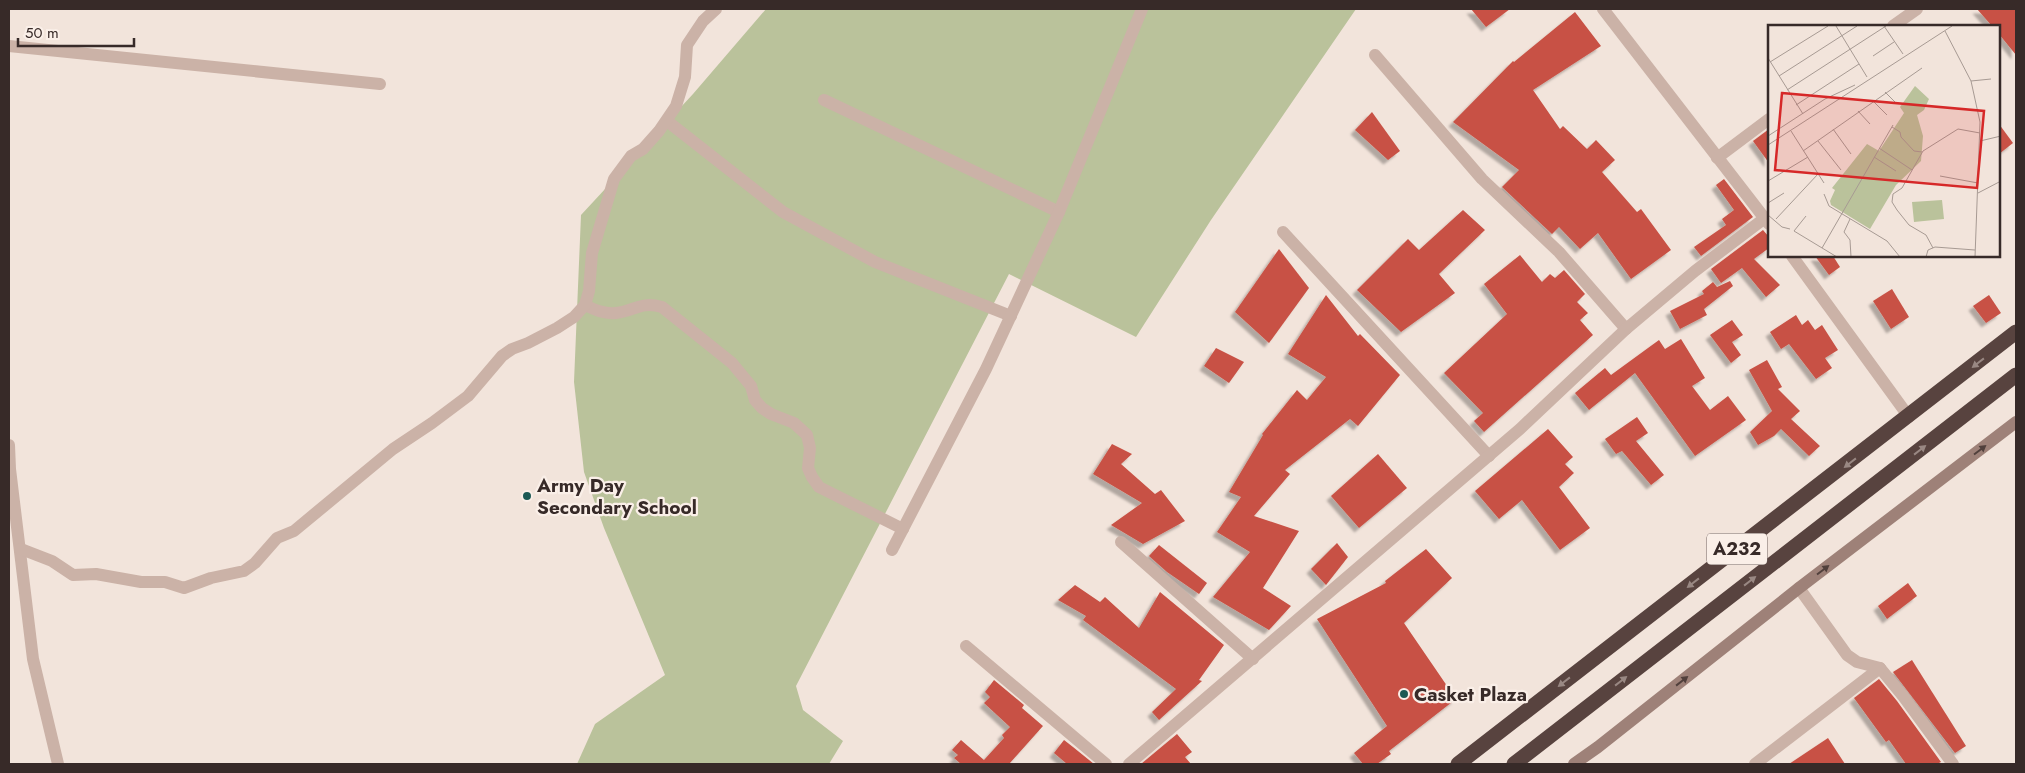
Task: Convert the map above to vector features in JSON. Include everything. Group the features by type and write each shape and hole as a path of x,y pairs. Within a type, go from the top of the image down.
{"highway":[{"name":"A232","path":"1458,764 1909,417 2016,332"},
{"name":"A232","path":"1514,764 2016,375"}],"main road":[{"path":"1574,764 2016,422"}],"street":[{"path":"21,549 52,561 73,575 112,575 141,582 175,584 184,588 212,578 244,571 255,563 277,538 294,531 392,449 432,423 468,396 502,356 512,348 528,343 574,317 585,305 589,291 592,252 614,179 631,156 643,148 667,121 676,106 685,77 687,45 704,21 716,9"},
{"path":"892,550 986,370 1011,316 1059,212 1142,9"},
{"path":"1129,764 1520,429 1626,329 1694,271 1767,221 1603,9"},
{"path":"1894,25 1917,9"},
{"path":"9,46 380,84"},
{"path":"1375,55 1482,179 1559,252 1626,329"},
{"path":"824,100 1059,212"},
{"path":"1717,158 1768,120"},
{"path":"667,121 783,212 874,262 1011,316"},
{"path":"1283,232 1489,456"},
{"path":"1793,258 1909,417"},
{"path":"585,305 598,312 616,313 650,304 662,307 732,363 751,386 755,400 762,408 771,414 794,423 807,435 810,448 808,468 819,487 903,529"},
{"path":"9,445 9,469 21,549 33,659 58,764"},
{"path":"1121,542 1253,659"},
{"path":"1800,588 1848,655 1857,662 1880,668 1953,764"},
{"path":"966,646 1106,764"},
{"path":"1755,764 1880,668"}],"green space":[{"path":"766,9 1356,9 1211,220 1136,337 1009,274 796,686 803,710 843,741 829,764 577,764 595,724 665,675 604,528 584,472 574,382 581,215 693,94"}],"building":[{"path":"1471,9 1510,9 1486,27"},
{"path":"1977,9 2016,9 2016,55 2000,35 2000,25 1991,25"},
{"path":"1575,12 1601,46 1533,90 1560,129 1563,126 1587,149 1596,140 1615,160 1602,172 1637,212 1641,209 1671,250 1631,279 1598,233 1580,249 1559,227 1552,234 1502,187 1519,170 1453,122 1513,61"},
{"path":"1372,112 1400,151 1388,160 1355,130"},
{"path":"2000,125 2013,143 2000,153"},
{"path":"1768,130 1768,162 1753,141"},
{"path":"1724,179 1753,217 1701,256 1694,247 1726,225 1722,219 1734,210 1716,185"},
{"path":"1463,210 1485,230 1439,274 1455,293 1401,332 1357,290 1408,239 1419,250"},
{"path":"1763,230 1768,236 1768,249 1754,259 1780,285 1766,297 1742,268 1721,283 1711,269"},
{"path":"1279,249 1309,288 1269,343 1235,312"},
{"path":"1520,255 1542,282 1550,274 1555,278 1564,270 1585,294 1577,302 1588,313 1580,320 1593,335 1484,432 1474,421 1483,413 1444,373 1507,314 1484,284"},
{"path":"1816,258 1834,258 1840,267 1829,275"},
{"path":"1730,281 1733,286 1704,309 1707,315 1680,329 1670,311 1704,294 1702,291 1713,282 1717,287"},
{"path":"1892,289 1909,317 1891,329 1873,301"},
{"path":"1326,295 1358,336 1360,334 1400,375 1358,426 1350,419 1285,470 1290,474 1254,516 1299,531 1263,588 1291,606 1269,630 1213,597 1250,552 1217,532 1241,497 1229,492 1262,434 1297,390 1307,400 1326,377 1288,354"},
{"path":"1989,295 2001,313 1986,323 1973,306"},
{"path":"1796,315 1802,325 1808,320 1815,330 1822,325 1838,350 1825,358 1832,368 1816,379 1789,344 1781,349 1770,332"},
{"path":"1732,320 1743,335 1732,342 1741,355 1731,363 1710,335"},
{"path":"1681,339 1705,378 1692,386 1710,410 1728,396 1746,420 1695,456 1635,373 1589,410 1575,393 1605,368 1611,375 1659,340 1665,349"},
{"path":"1216,348 1244,362 1229,383 1204,366"},
{"path":"1767,360 1782,387 1778,389 1800,411 1791,419 1820,446 1809,456 1781,429 1774,436 1758,445 1750,432 1772,411 1749,370"},
{"path":"1637,417 1648,433 1636,441 1664,475 1651,485 1622,451 1616,454 1605,439"},
{"path":"1548,429 1573,457 1565,464 1574,473 1559,487 1590,528 1560,550 1522,500 1499,519 1475,491"},
{"path":"1112,444 1132,454 1121,464 1155,494 1161,490 1185,521 1143,544 1111,525 1142,503 1093,474"},
{"path":"1378,454 1407,488 1359,528 1331,496"},
{"path":"1337,543 1348,557 1326,585 1311,569"},
{"path":"1159,545 1207,583 1199,594 1167,572 1149,556"},
{"path":"1426,549 1452,578 1404,623 1456,699 1389,751 1391,754 1377,764 1363,764 1354,753 1387,726 1317,619 1386,583 1385,581"},
{"path":"1908,583 1917,596 1887,619 1878,606"},
{"path":"1075,585 1100,602 1105,597 1139,628 1160,592 1224,645 1199,680 1202,681 1159,720 1152,712 1176,689 1083,620 1086,616 1058,600"},
{"path":"1912,660 1966,746 1955,753 1893,672"},
{"path":"1879,679 1941,762 1937,764 1906,764 1889,740 1886,742 1854,698"},
{"path":"994,680 1024,705 1022,708 1043,726 1009,764 961,764 954,758 958,755 952,750 961,740 984,760 1004,738 1002,735 1010,727 984,703 990,697 985,692"},
{"path":"1177,734 1192,752 1185,757 1191,764 1141,764"},
{"path":"1828,738 1845,764 1789,764"},
{"path":"1064,740 1094,764 1067,764 1054,753"}],"place":[{"name":"Army Day Secondary School","path":"527,496"},
{"name":"Casket Plaza","path":"1404,694"}]}
